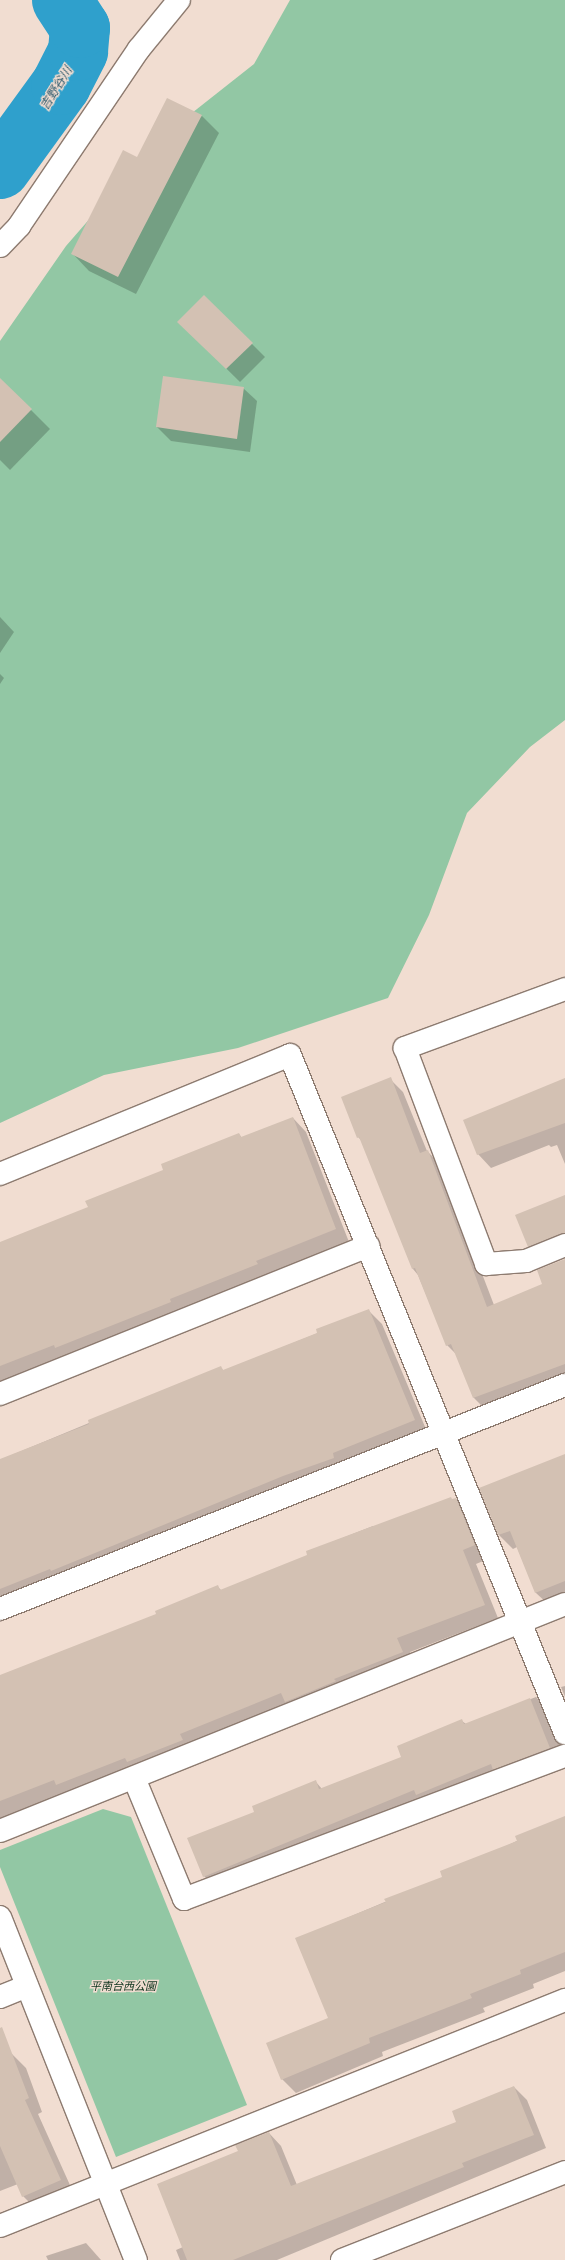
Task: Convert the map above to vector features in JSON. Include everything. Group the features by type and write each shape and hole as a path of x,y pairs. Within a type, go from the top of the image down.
{"street":[{"path":"0,246 19,226 139,49 179,0"},
{"path":"565,989 405,1048 486,1264 526,1261 565,1245"},
{"path":"0,1174 290,1055 565,1733"},
{"path":"0,1394 368,1246"},
{"path":"0,1609 565,1385"},
{"path":"0,1831 565,1604"},
{"path":"134,1778 184,1899 565,1756"},
{"path":"0,1918 136,2260"},
{"path":"0,1997 27,1986"},
{"path":"0,2226 565,2000"},
{"path":"342,2260 565,2172"}],"green space":[{"path":"290,0 565,0 565,720 530,747 467,813 429,915 388,998 238,1048 104,1075 0,1123 0,341 66,246 159,139 254,64"},
{"name":"平南台西公園","path":"103,1809 131,1817 247,2105 116,2157 0,1867 0,1850"}],"building":[{"path":"167,98 202,115 118,277 71,254 123,150 137,157"},
{"path":"204,295 253,343 226,369 177,322"},
{"path":"163,376 244,387 237,439 156,427"},
{"path":"0,378 32,409 0,442"},
{"path":"391,1077 420,1153 428,1150 487,1307 542,1284 537,1270 565,1259 565,1364 473,1398 451,1344 446,1346 415,1268 412,1269 359,1137 357,1138 341,1097"},
{"path":"565,1078 565,1123 477,1155 463,1120"},
{"path":"293,1117 336,1229 256,1261 258,1264 170,1299 171,1302 55,1348 54,1345 0,1366 0,1242 88,1207 85,1201 163,1170 161,1164 239,1133 241,1137"},
{"path":"565,1195 565,1233 528,1247 515,1215"},
{"path":"369,1309 415,1420 333,1453 334,1458 283,1476 51,1571 50,1569 0,1589 0,1459 89,1424 88,1420 221,1366 223,1370 317,1333 316,1329"},
{"path":"565,1454 565,1581 535,1593 510,1531 498,1535 479,1488"},
{"path":"451,1497 452,1499 456,1498 475,1545 463,1550 485,1605 397,1638 403,1652 334,1679 336,1681 285,1702 281,1693 180,1734 183,1740 127,1762 125,1758 56,1785 54,1780 0,1801 0,1675 156,1614 155,1611 218,1585 220,1590 307,1555 306,1551"},
{"path":"530,1698 550,1748 493,1770 491,1764 416,1795 414,1790 203,1877 187,1838 254,1812 252,1806 316,1780 319,1789 401,1757 397,1746 462,1719 464,1724"},
{"path":"565,1816 565,1952 520,1970 521,1974 470,1994 472,1998 369,2038 370,2043 281,2080 266,2043 328,2018 295,1938 386,1902 384,1899 442,1877 440,1871 517,1841 515,1836"},
{"path":"2,2027 29,2098 25,2100 61,2180 22,2197 0,2146 0,2028"},
{"path":"514,2086 534,2135 462,2163 464,2167 233,2260 187,2260 157,2184 238,2151 235,2145 269,2132 291,2186 456,2122 452,2111"}],"waterway":[{"name":"吉野谷川","path":"0,169 61,85 78,51 80,28 62,0"}]}
